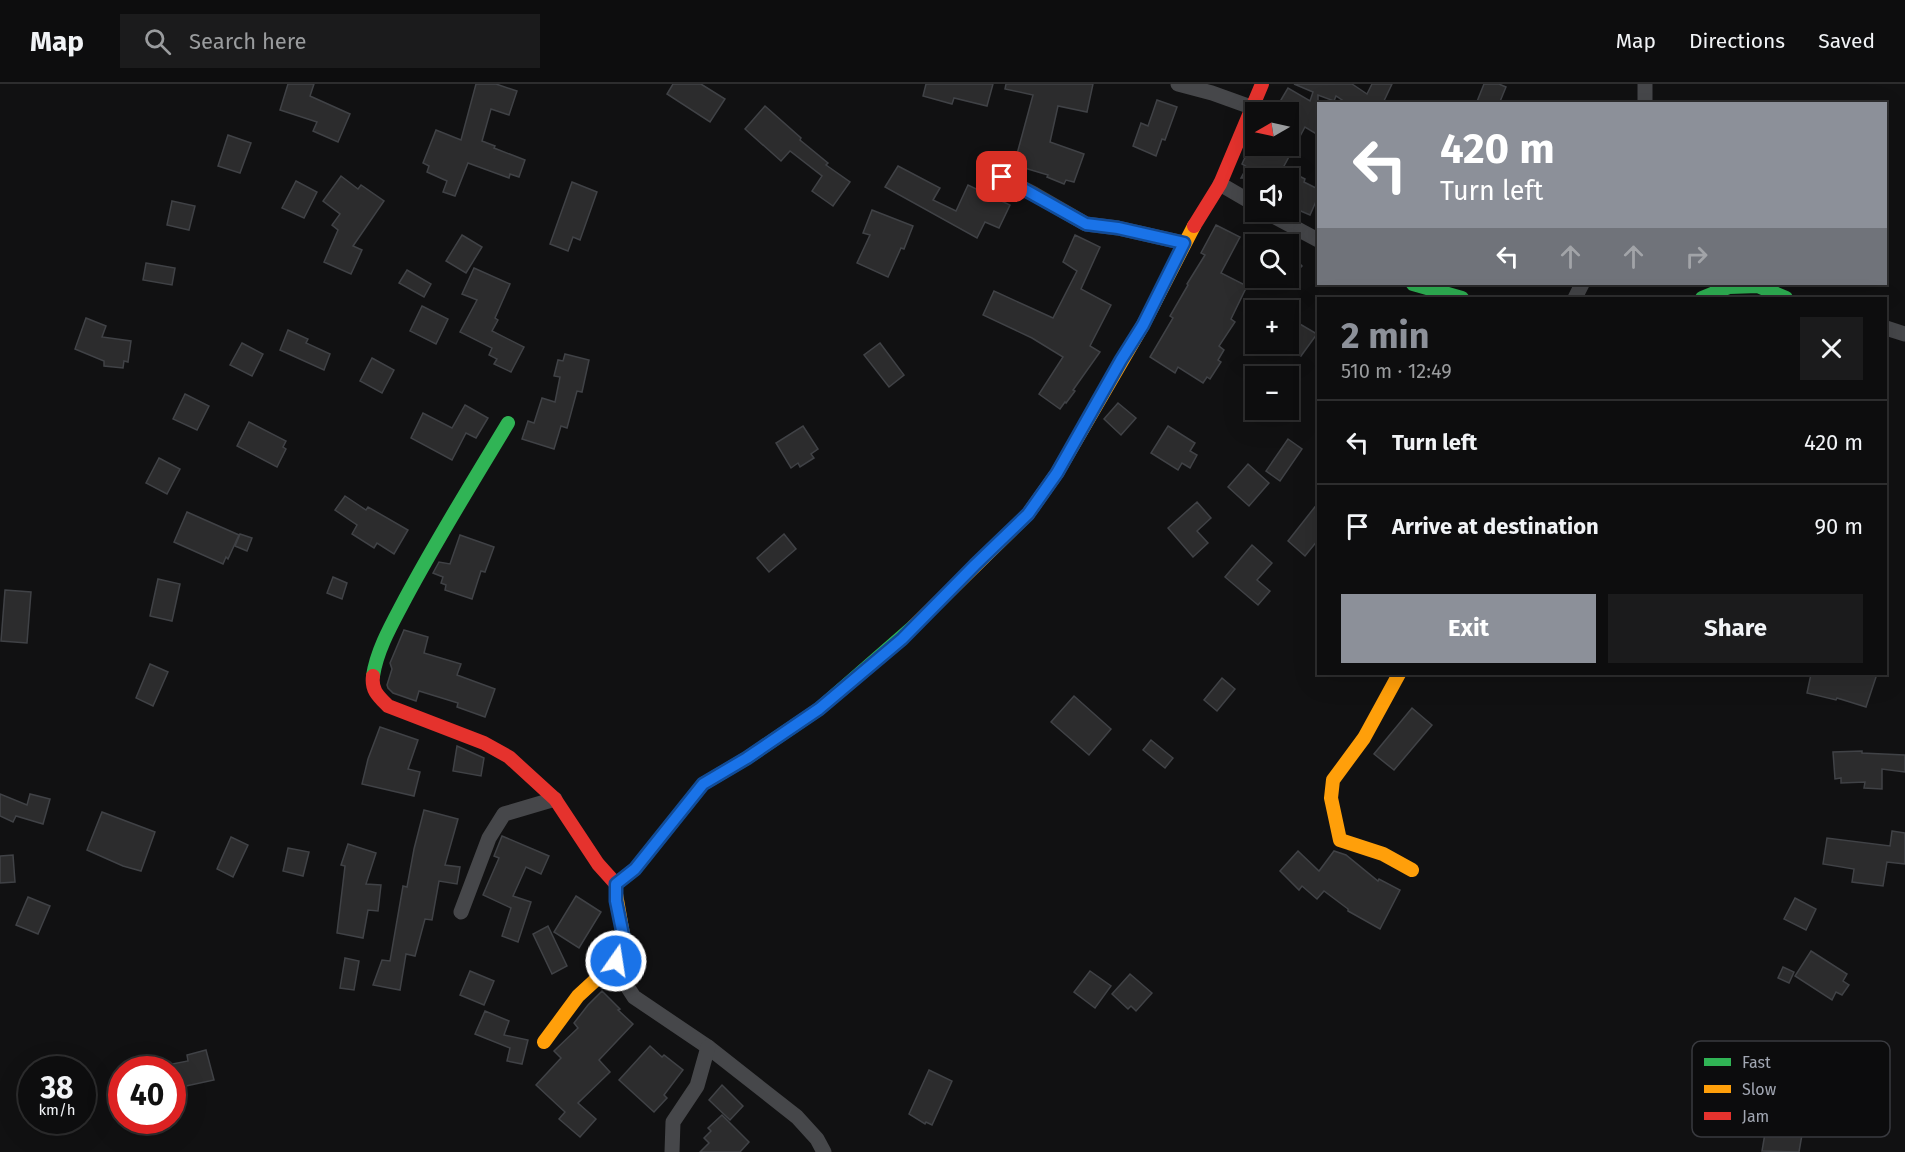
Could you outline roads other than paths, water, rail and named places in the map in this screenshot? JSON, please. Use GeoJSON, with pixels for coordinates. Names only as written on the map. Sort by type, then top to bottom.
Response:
{"type":"FeatureCollection","features":[{"type":"Feature","properties":{"kind":"street"},"geometry":{"type":"LineString","coordinates":[[1178,84],[1245,105]]}},
{"type":"Feature","properties":{"kind":"street"},"geometry":{"type":"LineString","coordinates":[[1253,102],[1262,84]]}},
{"type":"Feature","properties":{"kind":"street"},"geometry":{"type":"LineString","coordinates":[[1645,84],[1645,102]]}},
{"type":"Feature","properties":{"kind":"street"},"geometry":{"type":"LineString","coordinates":[[616,884],[635,869],[703,784],[747,758],[819,709],[902,639],[1028,514],[1057,473],[1143,325],[1184,243],[1220,184],[1245,122]]}},
{"type":"Feature","properties":{"kind":"street"},"geometry":{"type":"LineString","coordinates":[[986,169],[1086,224],[1118,228],[1184,243]]}},
{"type":"Feature","properties":{"kind":"street"},"geometry":{"type":"LineString","coordinates":[[1220,184],[1245,199]]}},
{"type":"Feature","properties":{"kind":"street"},"geometry":{"type":"LineString","coordinates":[[1285,222],[1317,239]]}},
{"type":"Feature","properties":{"kind":"street"},"geometry":{"type":"LineString","coordinates":[[1704,297],[1729,287],[1758,286],[1784,297]]}},
{"type":"Feature","properties":{"kind":"street"},"geometry":{"type":"LineString","coordinates":[[1418,289],[1450,297]]}},
{"type":"Feature","properties":{"kind":"street"},"geometry":{"type":"LineString","coordinates":[[1887,328],[1905,334]]}},
{"type":"Feature","properties":{"kind":"street"},"geometry":{"type":"LineString","coordinates":[[508,423],[429,554],[398,613],[375,664],[372,685],[378,696],[388,706],[484,743],[508,757],[555,799],[598,864],[616,884],[616,901],[624,940],[616,961],[578,996],[544,1042]]}},
{"type":"Feature","properties":{"kind":"street"},"geometry":{"type":"LineString","coordinates":[[1398,675],[1359,746],[1338,772],[1331,785],[1331,796],[1340,840],[1383,854],[1412,870]]}},
{"type":"Feature","properties":{"kind":"street"},"geometry":{"type":"LineString","coordinates":[[461,912],[489,838],[504,814],[555,799]]}},
{"type":"Feature","properties":{"kind":"street"},"geometry":{"type":"LineString","coordinates":[[616,961],[621,977],[634,997],[708,1047],[797,1117],[817,1139],[824,1152]]}},
{"type":"Feature","properties":{"kind":"street"},"geometry":{"type":"LineString","coordinates":[[672,1152],[674,1122],[698,1086],[708,1047]]}}]}
